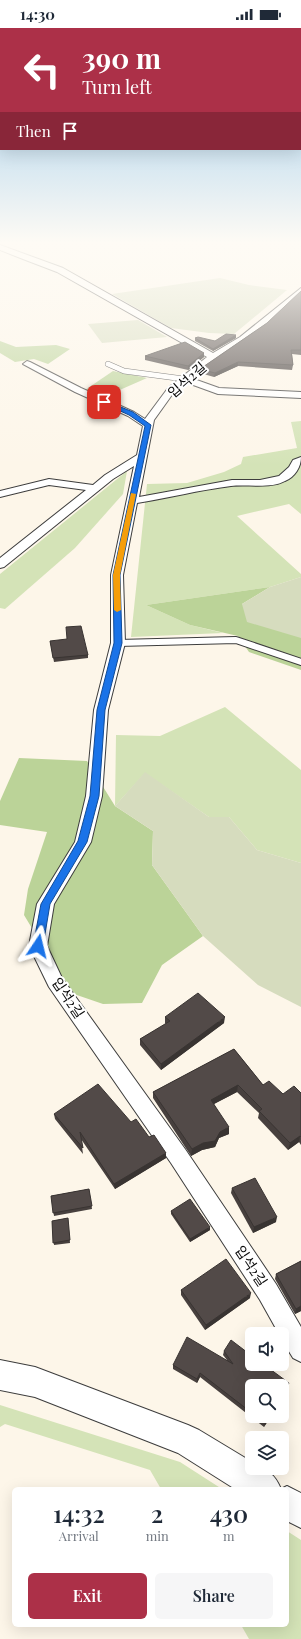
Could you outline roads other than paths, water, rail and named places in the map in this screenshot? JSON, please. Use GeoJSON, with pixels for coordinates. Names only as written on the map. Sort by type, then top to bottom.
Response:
{"type":"FeatureCollection","features":[{"type":"Feature","properties":{"kind":"street"},"geometry":{"type":"LineString","coordinates":[[141,316],[212,358]]}},
{"type":"Feature","properties":{"kind":"street","name":"입석2길"},"geometry":{"type":"LineString","coordinates":[[272,316],[243,339],[212,358],[184,379],[171,390],[149,420],[117,575],[118,643],[101,710],[94,796],[83,842],[46,904],[38,946],[55,982],[178,1156],[268,1292],[301,1350]]}},
{"type":"Feature","properties":{"kind":"street"},"geometry":{"type":"LineString","coordinates":[[27,364],[78,390],[131,414],[148,425]]}},
{"type":"Feature","properties":{"kind":"street"},"geometry":{"type":"LineString","coordinates":[[184,379],[218,391],[301,395]]}},
{"type":"Feature","properties":{"kind":"street"},"geometry":{"type":"LineString","coordinates":[[0,564],[108,477],[141,458]]}},
{"type":"Feature","properties":{"kind":"street"},"geometry":{"type":"LineString","coordinates":[[132,501],[232,483],[260,483],[282,479],[301,460]]}},
{"type":"Feature","properties":{"kind":"street"},"geometry":{"type":"LineString","coordinates":[[0,494],[49,482],[95,488]]}},
{"type":"Feature","properties":{"kind":"street"},"geometry":{"type":"LineString","coordinates":[[0,1375],[35,1382],[188,1441],[262,1487]]}},
{"type":"Feature","properties":{"kind":"street"},"geometry":{"type":"LineString","coordinates":[[289,1504],[301,1512]]}},
{"type":"Feature","properties":{"kind":"lane"},"geometry":{"type":"LineString","coordinates":[[108,364],[124,370],[184,379]]}},
{"type":"Feature","properties":{"kind":"lane"},"geometry":{"type":"LineString","coordinates":[[118,643],[236,640],[301,662]]}}]}
